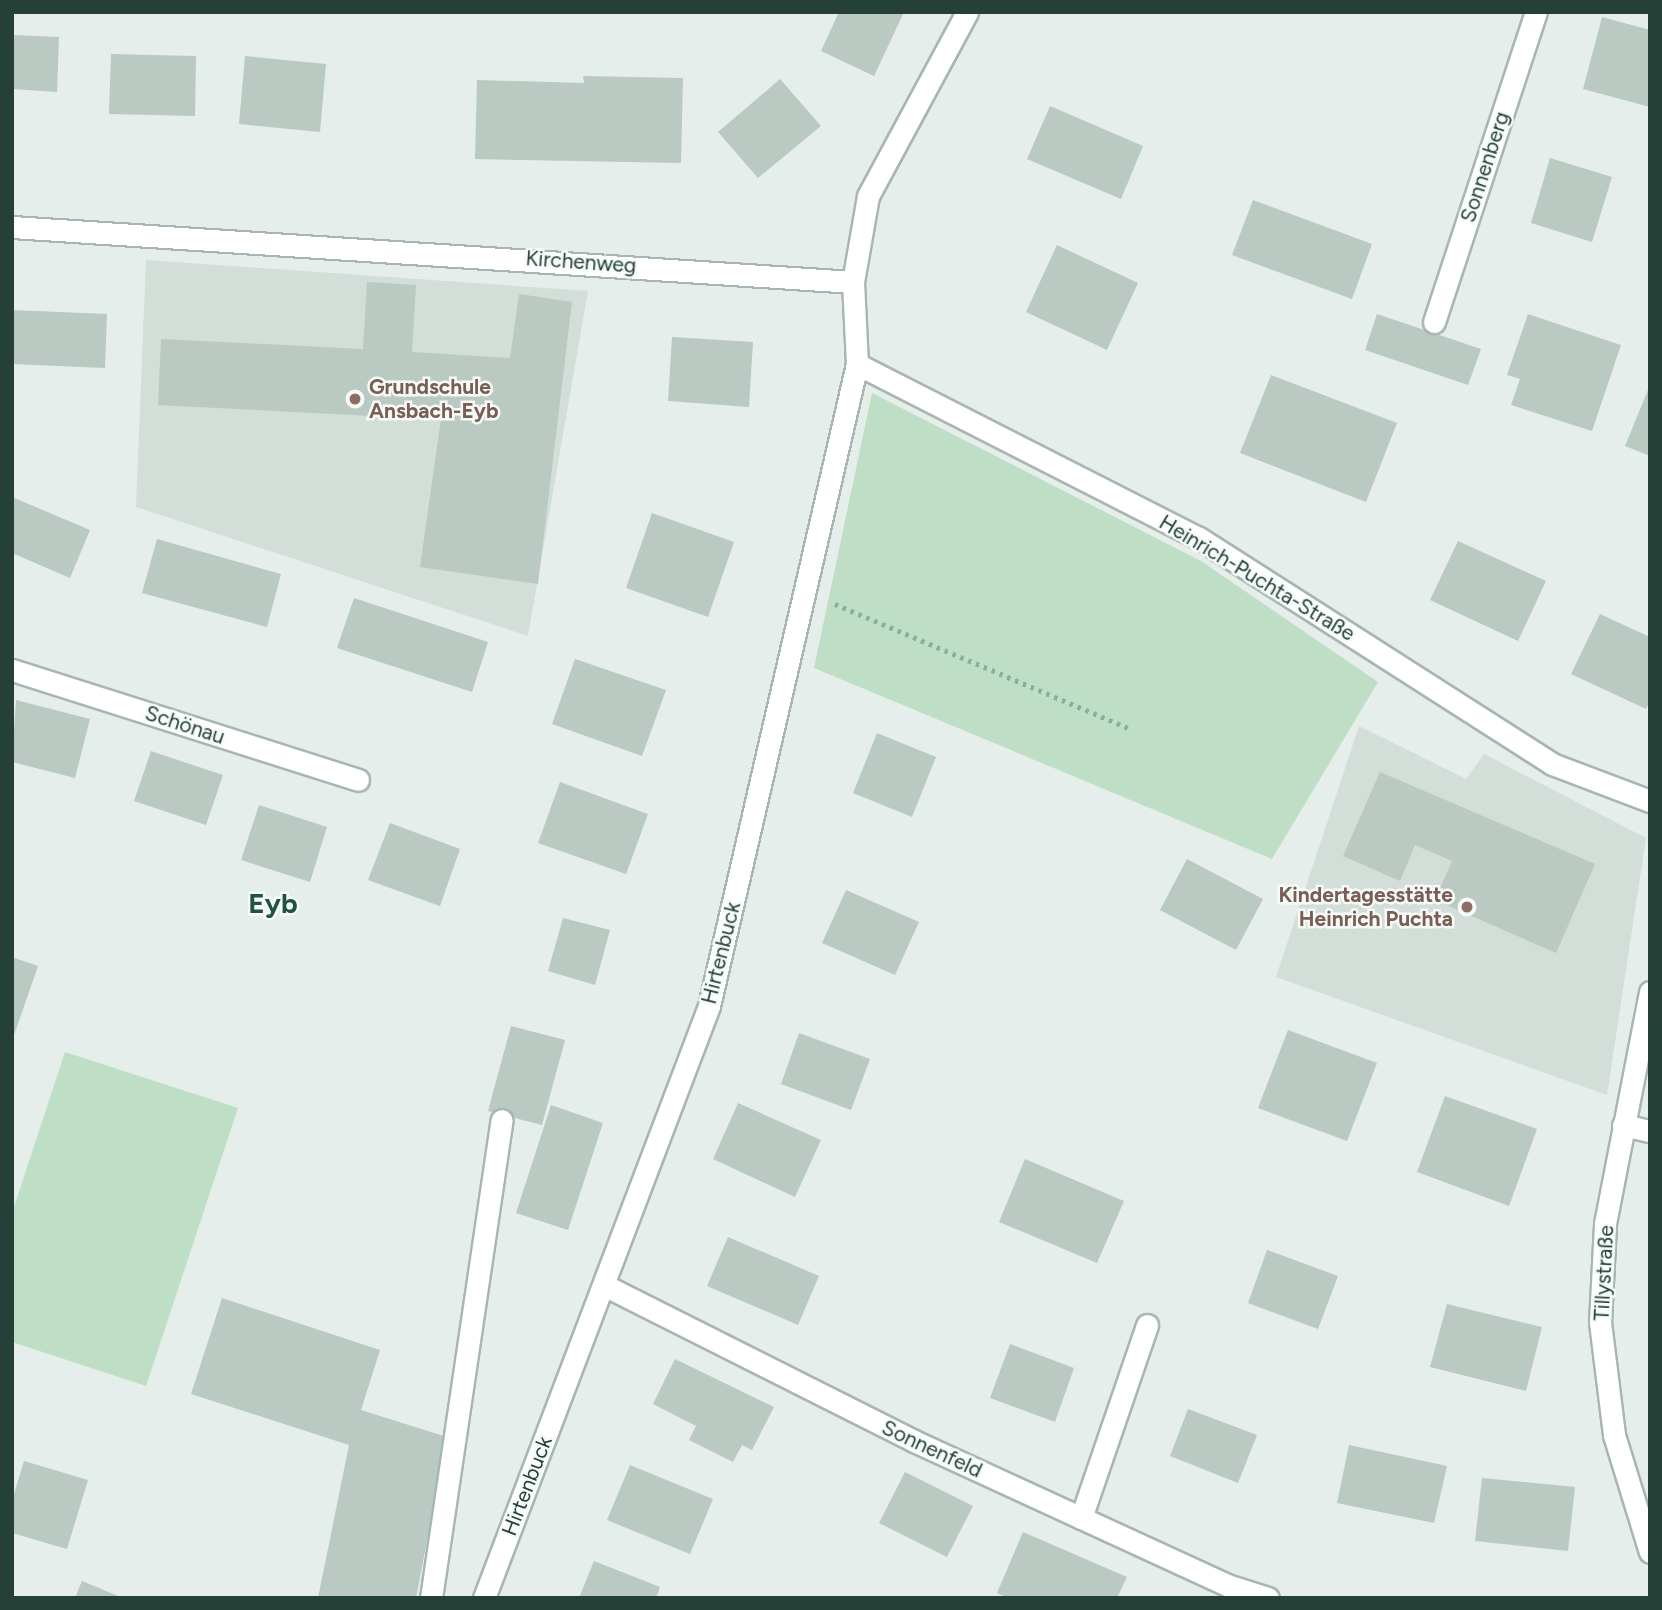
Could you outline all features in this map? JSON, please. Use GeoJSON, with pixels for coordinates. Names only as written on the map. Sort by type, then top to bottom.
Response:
{"type":"FeatureCollection","features":[{"type":"Feature","properties":{"kind":"street"},"geometry":{"type":"LineString","coordinates":[[853,282],[867,196],[967,12]]}},
{"type":"Feature","properties":{"kind":"street","name":"Sonnenberg"},"geometry":{"type":"LineString","coordinates":[[1434,322],[1536,12]]}},
{"type":"Feature","properties":{"kind":"street","name":"Kirchenweg"},"geometry":{"type":"LineString","coordinates":[[12,227],[853,282]]}},
{"type":"Feature","properties":{"kind":"street","name":"Hirtenbuck"},"geometry":{"type":"LineString","coordinates":[[484,1598],[709,1006],[857,364],[853,282]]}},
{"type":"Feature","properties":{"kind":"street","name":"Heinrich-Puchta-Straße"},"geometry":{"type":"LineString","coordinates":[[857,364],[1199,538],[1552,764],[1650,801]]}},
{"type":"Feature","properties":{"kind":"street","name":"Schönau"},"geometry":{"type":"LineString","coordinates":[[12,670],[358,780]]}},
{"type":"Feature","properties":{"kind":"street","name":"Tillystraße"},"geometry":{"type":"LineString","coordinates":[[1650,992],[1605,1224],[1600,1322],[1614,1435],[1650,1552]]}},
{"type":"Feature","properties":{"kind":"street"},"geometry":{"type":"LineString","coordinates":[[431,1598],[502,1121]]}},
{"type":"Feature","properties":{"kind":"street"},"geometry":{"type":"LineString","coordinates":[[1623,1125],[1650,1131]]}},
{"type":"Feature","properties":{"kind":"street","name":"Sonnenfeld"},"geometry":{"type":"LineString","coordinates":[[604,1285],[765,1369],[1081,1518],[1227,1585],[1268,1598]]}},
{"type":"Feature","properties":{"kind":"street"},"geometry":{"type":"LineString","coordinates":[[1081,1518],[1147,1325]]}},
{"type":"Feature","properties":{"kind":"path"},"geometry":{"type":"LineString","coordinates":[[805,592],[1128,728]]}},
{"type":"Feature","properties":{"kind":"shaded area","name":"Grundschule Ansbach-Eyb"},"geometry":{"type":"Polygon","coordinates":[[[146,260],[588,291],[528,636],[136,507],[146,260]]]}},
{"type":"Feature","properties":{"kind":"shaded area","name":"Kindertagesstätte Heinrich Puchta"},"geometry":{"type":"Polygon","coordinates":[[[1359,726],[1466,779],[1484,754],[1646,838],[1607,1095],[1276,977],[1359,726]]]}},
{"type":"Feature","properties":{"kind":"green space"},"geometry":{"type":"Polygon","coordinates":[[[872,393],[1201,561],[1378,682],[1272,859],[814,668],[872,393]]]}},
{"type":"Feature","properties":{"kind":"green space"},"geometry":{"type":"Polygon","coordinates":[[[65,1052],[238,1108],[146,1386],[12,1342],[12,1213],[65,1052]]]}},
{"type":"Feature","properties":{"kind":"building"},"geometry":{"type":"Polygon","coordinates":[[[839,12],[904,12],[874,76],[821,51],[839,12]]]}},
{"type":"Feature","properties":{"kind":"building"},"geometry":{"type":"Polygon","coordinates":[[[1602,17],[1650,30],[1650,107],[1583,89],[1602,17]]]}},
{"type":"Feature","properties":{"kind":"building"},"geometry":{"type":"Polygon","coordinates":[[[12,35],[59,37],[57,92],[12,89],[12,35]]]}},
{"type":"Feature","properties":{"kind":"building"},"geometry":{"type":"Polygon","coordinates":[[[111,54],[196,56],[195,116],[109,114],[111,54]]]}},
{"type":"Feature","properties":{"kind":"building"},"geometry":{"type":"Polygon","coordinates":[[[245,56],[326,64],[320,132],[239,124],[245,56]]]}},
{"type":"Feature","properties":{"kind":"building"},"geometry":{"type":"Polygon","coordinates":[[[583,76],[683,78],[681,163],[475,159],[477,80],[584,83],[583,76]]]}},
{"type":"Feature","properties":{"kind":"building"},"geometry":{"type":"Polygon","coordinates":[[[780,79],[821,126],[758,178],[718,132],[780,79]]]}},
{"type":"Feature","properties":{"kind":"building"},"geometry":{"type":"Polygon","coordinates":[[[1050,106],[1143,146],[1121,199],[1027,159],[1050,106]]]}},
{"type":"Feature","properties":{"kind":"building"},"geometry":{"type":"Polygon","coordinates":[[[1550,158],[1612,177],[1592,242],[1531,223],[1550,158]]]}},
{"type":"Feature","properties":{"kind":"building"},"geometry":{"type":"Polygon","coordinates":[[[1253,200],[1372,244],[1352,299],[1232,255],[1253,200]]]}},
{"type":"Feature","properties":{"kind":"building"},"geometry":{"type":"Polygon","coordinates":[[[1057,245],[1138,283],[1107,350],[1026,312],[1057,245]]]}},
{"type":"Feature","properties":{"kind":"building"},"geometry":{"type":"Polygon","coordinates":[[[367,282],[416,285],[412,352],[510,358],[519,294],[572,302],[538,584],[420,567],[442,412],[432,411],[432,419],[158,405],[161,339],[363,349],[367,282]]]}},
{"type":"Feature","properties":{"kind":"building"},"geometry":{"type":"Polygon","coordinates":[[[12,310],[107,314],[105,368],[12,364],[12,310]]]}},
{"type":"Feature","properties":{"kind":"building"},"geometry":{"type":"Polygon","coordinates":[[[1377,314],[1481,349],[1468,385],[1365,350],[1377,314]]]}},
{"type":"Feature","properties":{"kind":"building"},"geometry":{"type":"Polygon","coordinates":[[[1528,314],[1621,345],[1592,431],[1511,405],[1520,379],[1507,375],[1528,314]]]}},
{"type":"Feature","properties":{"kind":"building"},"geometry":{"type":"Polygon","coordinates":[[[672,337],[753,342],[749,407],[668,401],[672,337]]]}},
{"type":"Feature","properties":{"kind":"building"},"geometry":{"type":"Polygon","coordinates":[[[1271,375],[1397,423],[1366,502],[1240,453],[1271,375]]]}},
{"type":"Feature","properties":{"kind":"building"},"geometry":{"type":"Polygon","coordinates":[[[1650,385],[1650,456],[1625,446],[1650,385]]]}},
{"type":"Feature","properties":{"kind":"building"},"geometry":{"type":"Polygon","coordinates":[[[12,497],[90,530],[70,578],[12,553],[12,497]]]}},
{"type":"Feature","properties":{"kind":"building"},"geometry":{"type":"Polygon","coordinates":[[[652,513],[734,542],[708,617],[626,588],[652,513]]]}},
{"type":"Feature","properties":{"kind":"building"},"geometry":{"type":"Polygon","coordinates":[[[157,539],[281,574],[267,627],[142,593],[157,539]]]}},
{"type":"Feature","properties":{"kind":"building"},"geometry":{"type":"Polygon","coordinates":[[[1458,541],[1546,581],[1518,641],[1430,600],[1458,541]]]}},
{"type":"Feature","properties":{"kind":"building"},"geometry":{"type":"Polygon","coordinates":[[[354,598],[488,642],[472,692],[337,648],[354,598]]]}},
{"type":"Feature","properties":{"kind":"building"},"geometry":{"type":"Polygon","coordinates":[[[1600,614],[1650,637],[1650,701],[1646,709],[1571,674],[1600,614]]]}},
{"type":"Feature","properties":{"kind":"building"},"geometry":{"type":"Polygon","coordinates":[[[575,659],[666,690],[642,756],[552,724],[575,659]]]}},
{"type":"Feature","properties":{"kind":"building"},"geometry":{"type":"Polygon","coordinates":[[[16,700],[90,719],[75,778],[12,762],[16,700]]]}},
{"type":"Feature","properties":{"kind":"building"},"geometry":{"type":"Polygon","coordinates":[[[877,733],[936,757],[912,817],[853,793],[877,733]]]}},
{"type":"Feature","properties":{"kind":"building"},"geometry":{"type":"Polygon","coordinates":[[[151,751],[223,775],[206,825],[134,801],[151,751]]]}},
{"type":"Feature","properties":{"kind":"building"},"geometry":{"type":"Polygon","coordinates":[[[1380,772],[1595,864],[1556,953],[1435,900],[1452,861],[1415,845],[1400,881],[1343,856],[1380,772]]]}},
{"type":"Feature","properties":{"kind":"building"},"geometry":{"type":"Polygon","coordinates":[[[560,782],[648,814],[626,874],[538,843],[560,782]]]}},
{"type":"Feature","properties":{"kind":"building"},"geometry":{"type":"Polygon","coordinates":[[[259,805],[327,827],[310,882],[241,860],[259,805]]]}},
{"type":"Feature","properties":{"kind":"building"},"geometry":{"type":"Polygon","coordinates":[[[390,823],[460,849],[440,906],[368,880],[390,823]]]}},
{"type":"Feature","properties":{"kind":"building"},"geometry":{"type":"Polygon","coordinates":[[[1187,859],[1263,899],[1236,950],[1160,910],[1187,859]]]}},
{"type":"Feature","properties":{"kind":"building"},"geometry":{"type":"Polygon","coordinates":[[[846,890],[919,922],[895,975],[822,943],[846,890]]]}},
{"type":"Feature","properties":{"kind":"building"},"geometry":{"type":"Polygon","coordinates":[[[563,918],[610,930],[595,985],[548,971],[563,918]]]}},
{"type":"Feature","properties":{"kind":"building"},"geometry":{"type":"Polygon","coordinates":[[[12,957],[38,966],[13,1038],[12,1038],[12,957]]]}},
{"type":"Feature","properties":{"kind":"building"},"geometry":{"type":"Polygon","coordinates":[[[511,1026],[565,1040],[542,1125],[488,1111],[511,1026]]]}},
{"type":"Feature","properties":{"kind":"building"},"geometry":{"type":"Polygon","coordinates":[[[1288,1030],[1377,1063],[1347,1141],[1258,1108],[1288,1030]]]}},
{"type":"Feature","properties":{"kind":"building"},"geometry":{"type":"Polygon","coordinates":[[[799,1033],[870,1059],[851,1110],[781,1084],[799,1033]]]}},
{"type":"Feature","properties":{"kind":"building"},"geometry":{"type":"Polygon","coordinates":[[[1445,1096],[1537,1129],[1509,1206],[1417,1172],[1445,1096]]]}},
{"type":"Feature","properties":{"kind":"building"},"geometry":{"type":"Polygon","coordinates":[[[738,1103],[821,1140],[795,1197],[713,1159],[738,1103]]]}},
{"type":"Feature","properties":{"kind":"building"},"geometry":{"type":"Polygon","coordinates":[[[551,1105],[603,1123],[568,1230],[516,1213],[551,1105]]]}},
{"type":"Feature","properties":{"kind":"building"},"geometry":{"type":"Polygon","coordinates":[[[1025,1159],[1124,1201],[1097,1263],[999,1222],[1025,1159]]]}},
{"type":"Feature","properties":{"kind":"building"},"geometry":{"type":"Polygon","coordinates":[[[728,1237],[819,1276],[798,1325],[707,1286],[728,1237]]]}},
{"type":"Feature","properties":{"kind":"building"},"geometry":{"type":"Polygon","coordinates":[[[1267,1250],[1338,1276],[1318,1329],[1248,1303],[1267,1250]]]}},
{"type":"Feature","properties":{"kind":"building"},"geometry":{"type":"Polygon","coordinates":[[[222,1298],[380,1350],[361,1410],[447,1437],[416,1598],[318,1598],[349,1445],[191,1394],[222,1298]]]}},
{"type":"Feature","properties":{"kind":"building"},"geometry":{"type":"Polygon","coordinates":[[[1447,1304],[1542,1327],[1526,1391],[1430,1367],[1447,1304]]]}},
{"type":"Feature","properties":{"kind":"building"},"geometry":{"type":"Polygon","coordinates":[[[1010,1344],[1074,1368],[1055,1422],[990,1398],[1010,1344]]]}},
{"type":"Feature","properties":{"kind":"building"},"geometry":{"type":"Polygon","coordinates":[[[675,1359],[774,1407],[752,1450],[742,1445],[733,1462],[689,1440],[696,1426],[653,1404],[675,1359]]]}},
{"type":"Feature","properties":{"kind":"building"},"geometry":{"type":"Polygon","coordinates":[[[1188,1409],[1257,1435],[1238,1483],[1170,1456],[1188,1409]]]}},
{"type":"Feature","properties":{"kind":"building"},"geometry":{"type":"Polygon","coordinates":[[[1349,1445],[1447,1466],[1434,1523],[1337,1503],[1349,1445]]]}},
{"type":"Feature","properties":{"kind":"building"},"geometry":{"type":"Polygon","coordinates":[[[24,1461],[88,1480],[67,1549],[12,1533],[12,1501],[24,1461]]]}},
{"type":"Feature","properties":{"kind":"building"},"geometry":{"type":"Polygon","coordinates":[[[630,1465],[713,1499],[690,1554],[607,1520],[630,1465]]]}},
{"type":"Feature","properties":{"kind":"building"},"geometry":{"type":"Polygon","coordinates":[[[905,1472],[973,1506],[947,1557],[879,1523],[905,1472]]]}},
{"type":"Feature","properties":{"kind":"building"},"geometry":{"type":"Polygon","coordinates":[[[1482,1478],[1575,1487],[1568,1551],[1475,1541],[1482,1478]]]}},
{"type":"Feature","properties":{"kind":"building"},"geometry":{"type":"Polygon","coordinates":[[[1023,1532],[1127,1577],[1117,1598],[1008,1598],[997,1593],[1023,1532]]]}},
{"type":"Feature","properties":{"kind":"building"},"geometry":{"type":"Polygon","coordinates":[[[594,1561],[660,1587],[656,1598],[579,1598],[594,1561]]]}},
{"type":"Feature","properties":{"kind":"building"},"geometry":{"type":"Polygon","coordinates":[[[82,1581],[123,1598],[75,1598],[82,1581]]]}},
{"type":"Feature","properties":{"kind":"place","name":"Grundschule Ansbach-Eyb"},"geometry":{"type":"Point","coordinates":[355,399]}},
{"type":"Feature","properties":{"kind":"place","name":"Kindertagesstätte Heinrich Puchta"},"geometry":{"type":"Point","coordinates":[1467,907]}},
{"type":"Feature","properties":{"kind":"district","name":"Eyb"},"geometry":{"type":"Point","coordinates":[273,903]}}]}
